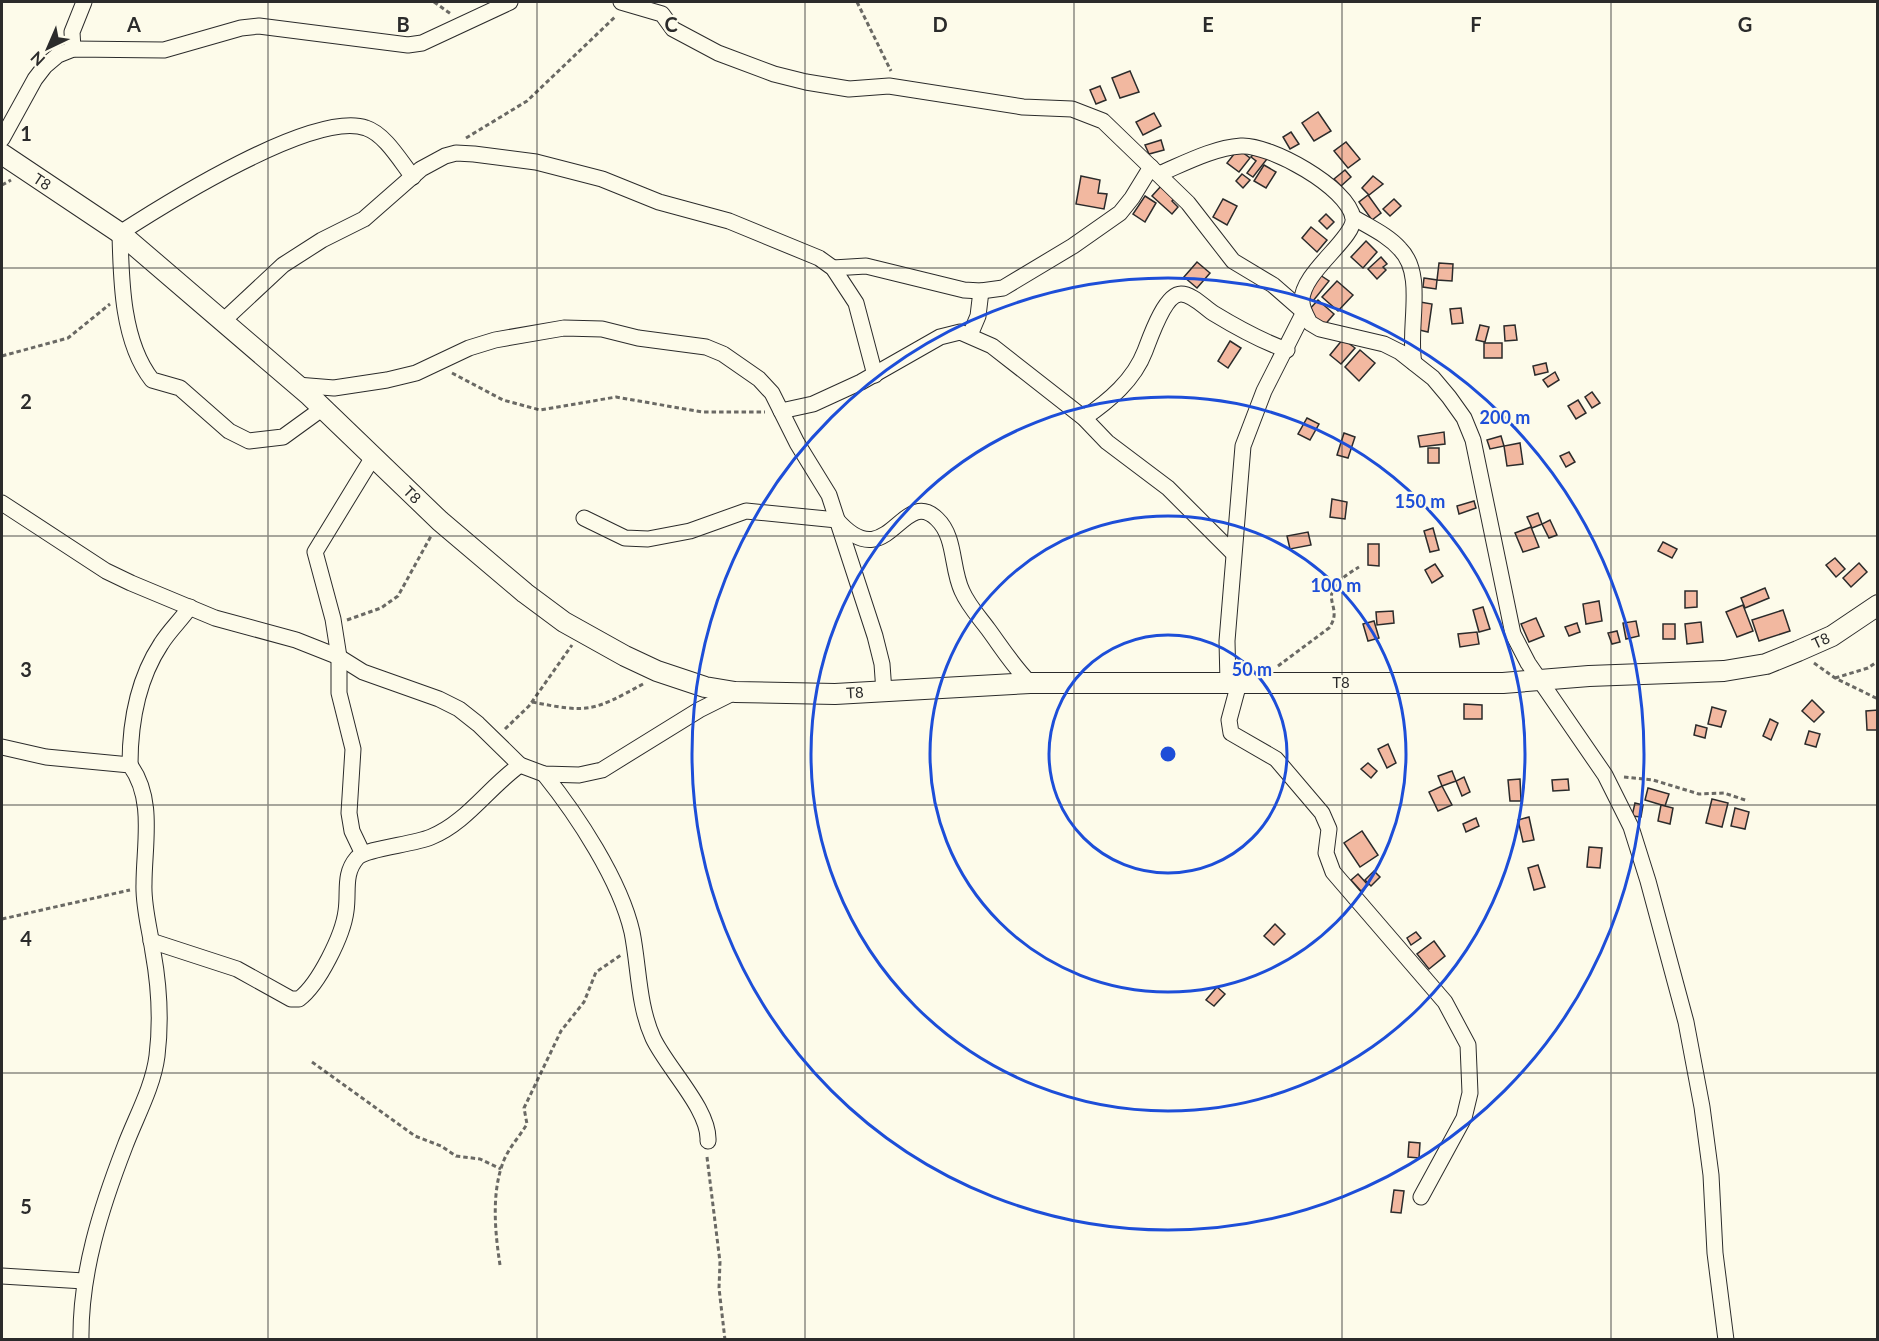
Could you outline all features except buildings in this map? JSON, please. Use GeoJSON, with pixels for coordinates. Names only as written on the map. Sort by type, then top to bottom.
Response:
{"type":"FeatureCollection","features":[{"type":"Feature","properties":{"kind":"street"},"geometry":{"type":"LineString","coordinates":[[73,49],[72,32],[84,2]]}},
{"type":"Feature","properties":{"kind":"street"},"geometry":{"type":"LineString","coordinates":[[2,139],[45,66],[58,55],[73,49],[164,50],[242,28],[259,26],[408,45],[422,43],[510,2]]}},
{"type":"Feature","properties":{"kind":"street"},"geometry":{"type":"LineString","coordinates":[[650,2],[673,29],[694,42],[774,74],[829,87],[897,87],[1023,107],[1072,109],[1103,121],[1188,202],[1233,261],[1274,285],[1304,312]]}},
{"type":"Feature","properties":{"kind":"street"},"geometry":{"type":"LineString","coordinates":[[624,3],[662,14]]}},
{"type":"Feature","properties":{"kind":"street"},"geometry":{"type":"LineString","coordinates":[[323,408],[283,437],[267,441],[243,439],[229,431],[188,392],[152,380],[137,356],[123,293],[120,233],[209,177],[292,140],[341,126],[367,128],[387,146],[413,177]]}},
{"type":"Feature","properties":{"kind":"street"},"geometry":{"type":"LineString","coordinates":[[832,268],[866,266],[955,289],[981,291],[1003,288],[1106,224],[1155,170],[1223,149],[1244,146],[1260,149],[1317,177],[1347,206],[1353,217],[1400,248],[1412,267],[1415,281],[1411,346],[1414,363]]}},
{"type":"Feature","properties":{"kind":"street","name":"T8"},"geometry":{"type":"LineString","coordinates":[[2,154],[120,233],[323,408],[440,521],[525,593],[582,632],[663,673],[705,687],[735,692],[835,694],[1030,683],[1503,683],[1724,671],[1766,664],[1798,651],[1832,636],[1878,605]]}},
{"type":"Feature","properties":{"kind":"street"},"geometry":{"type":"LineString","coordinates":[[223,321],[283,265],[322,240],[364,219],[421,169],[450,155],[515,159],[602,179],[659,202],[729,220],[819,258],[832,268],[856,303],[875,375]]}},
{"type":"Feature","properties":{"kind":"street"},"geometry":{"type":"LineString","coordinates":[[1353,217],[1352,227],[1307,284],[1302,302],[1304,312],[1310,323],[1320,329],[1384,344],[1414,363],[1449,397],[1464,418],[1473,440],[1514,634],[1528,663],[1542,680],[1605,775],[1637,843],[1686,1022],[1709,1154],[1715,1253],[1726,1340]]}},
{"type":"Feature","properties":{"kind":"street"},"geometry":{"type":"LineString","coordinates":[[970,335],[978,316],[981,291]]}},
{"type":"Feature","properties":{"kind":"street"},"geometry":{"type":"LineString","coordinates":[[1083,418],[1112,397],[1127,380],[1144,353],[1160,317],[1175,296],[1182,294],[1191,298],[1241,329],[1287,350]]}},
{"type":"Feature","properties":{"kind":"street"},"geometry":{"type":"LineString","coordinates":[[1304,312],[1287,350],[1264,391],[1243,446],[1233,553],[1233,683],[1229,720],[1231,733],[1276,759],[1322,813],[1329,830],[1326,853],[1333,872],[1445,1002],[1468,1045],[1470,1093],[1464,1118],[1421,1197]]}},
{"type":"Feature","properties":{"kind":"street"},"geometry":{"type":"LineString","coordinates":[[297,385],[334,388],[407,375],[469,348],[495,340],[543,330],[584,326],[706,347],[723,354],[759,379],[772,393],[797,443],[829,495],[875,636],[882,664],[884,692]]}},
{"type":"Feature","properties":{"kind":"street"},"geometry":{"type":"LineString","coordinates":[[781,411],[813,404],[875,375],[940,337],[952,333],[970,335],[992,345],[1083,418],[1107,441],[1168,488],[1233,553]]}},
{"type":"Feature","properties":{"kind":"street"},"geometry":{"type":"LineString","coordinates":[[362,852],[352,831],[349,813],[353,749],[339,693],[339,657],[334,625],[315,552],[373,457]]}},
{"type":"Feature","properties":{"kind":"street"},"geometry":{"type":"LineString","coordinates":[[2,503],[106,571],[215,618],[296,640],[339,657],[363,672],[415,689],[459,709],[519,765],[544,774],[579,776],[602,770],[699,710],[735,692]]}},
{"type":"Feature","properties":{"kind":"street"},"geometry":{"type":"LineString","coordinates":[[584,518],[625,538],[648,539],[690,531],[746,511],[837,520],[850,535],[870,540],[880,538],[911,513],[921,511],[936,517],[949,534],[957,579],[963,594],[1002,651],[1030,683]]}},
{"type":"Feature","properties":{"kind":"street"},"geometry":{"type":"LineString","coordinates":[[81,1340],[84,1281],[111,1183],[142,1107],[157,1058],[158,1008],[152,940],[143,887],[146,806],[144,790],[130,765],[130,735],[147,674],[160,645],[190,607]]}},
{"type":"Feature","properties":{"kind":"street"},"geometry":{"type":"LineString","coordinates":[[2,747],[46,757],[130,765]]}},
{"type":"Feature","properties":{"kind":"street"},"geometry":{"type":"LineString","coordinates":[[152,940],[237,969],[291,999],[298,999],[316,978],[342,929],[348,877],[355,860],[362,852],[409,844],[432,837],[452,826],[519,765]]}},
{"type":"Feature","properties":{"kind":"street"},"geometry":{"type":"LineString","coordinates":[[544,774],[575,813],[620,892],[634,949],[640,994],[652,1036],[665,1062],[706,1120],[708,1141]]}},
{"type":"Feature","properties":{"kind":"street"},"geometry":{"type":"LineString","coordinates":[[2,1276],[84,1281]]}},
{"type":"Feature","properties":{"kind":"path"},"geometry":{"type":"LineString","coordinates":[[857,2],[887,60],[897,87]]}},
{"type":"Feature","properties":{"kind":"path"},"geometry":{"type":"LineString","coordinates":[[450,155],[478,129],[502,118],[527,101],[546,80],[596,38],[624,3]]}},
{"type":"Feature","properties":{"kind":"path"},"geometry":{"type":"LineString","coordinates":[[2,357],[68,338],[123,293]]}},
{"type":"Feature","properties":{"kind":"path"},"geometry":{"type":"LineString","coordinates":[[429,367],[448,370],[503,400],[540,410],[616,397],[702,412],[781,411]]}},
{"type":"Feature","properties":{"kind":"path"},"geometry":{"type":"LineString","coordinates":[[334,625],[381,608],[399,596],[440,521]]}},
{"type":"Feature","properties":{"kind":"path"},"geometry":{"type":"LineString","coordinates":[[1263,683],[1295,651],[1329,628],[1334,619],[1331,603],[1332,589],[1343,577],[1359,567]]}},
{"type":"Feature","properties":{"kind":"path"},"geometry":{"type":"LineString","coordinates":[[494,740],[532,702],[582,632]]}},
{"type":"Feature","properties":{"kind":"path"},"geometry":{"type":"LineString","coordinates":[[1798,651],[1835,678],[1878,699]]}},
{"type":"Feature","properties":{"kind":"path"},"geometry":{"type":"LineString","coordinates":[[1835,678],[1868,668],[1878,661]]}},
{"type":"Feature","properties":{"kind":"path"},"geometry":{"type":"LineString","coordinates":[[532,702],[573,710],[591,710],[663,673]]}},
{"type":"Feature","properties":{"kind":"path"},"geometry":{"type":"LineString","coordinates":[[1605,775],[1653,780],[1700,794],[1724,793],[1748,801]]}},
{"type":"Feature","properties":{"kind":"path"},"geometry":{"type":"LineString","coordinates":[[2,919],[143,887]]}},
{"type":"Feature","properties":{"kind":"path"},"geometry":{"type":"LineString","coordinates":[[500,1265],[496,1219],[501,1170],[509,1150],[527,1124],[524,1108],[564,1026],[584,1002],[596,972],[609,962],[634,949]]}},
{"type":"Feature","properties":{"kind":"path"},"geometry":{"type":"LineString","coordinates":[[312,1062],[415,1136],[441,1146],[456,1156],[480,1159],[501,1170]]}},
{"type":"Feature","properties":{"kind":"path"},"geometry":{"type":"LineString","coordinates":[[708,1141],[707,1157],[719,1253],[719,1288],[725,1340]]}}]}
